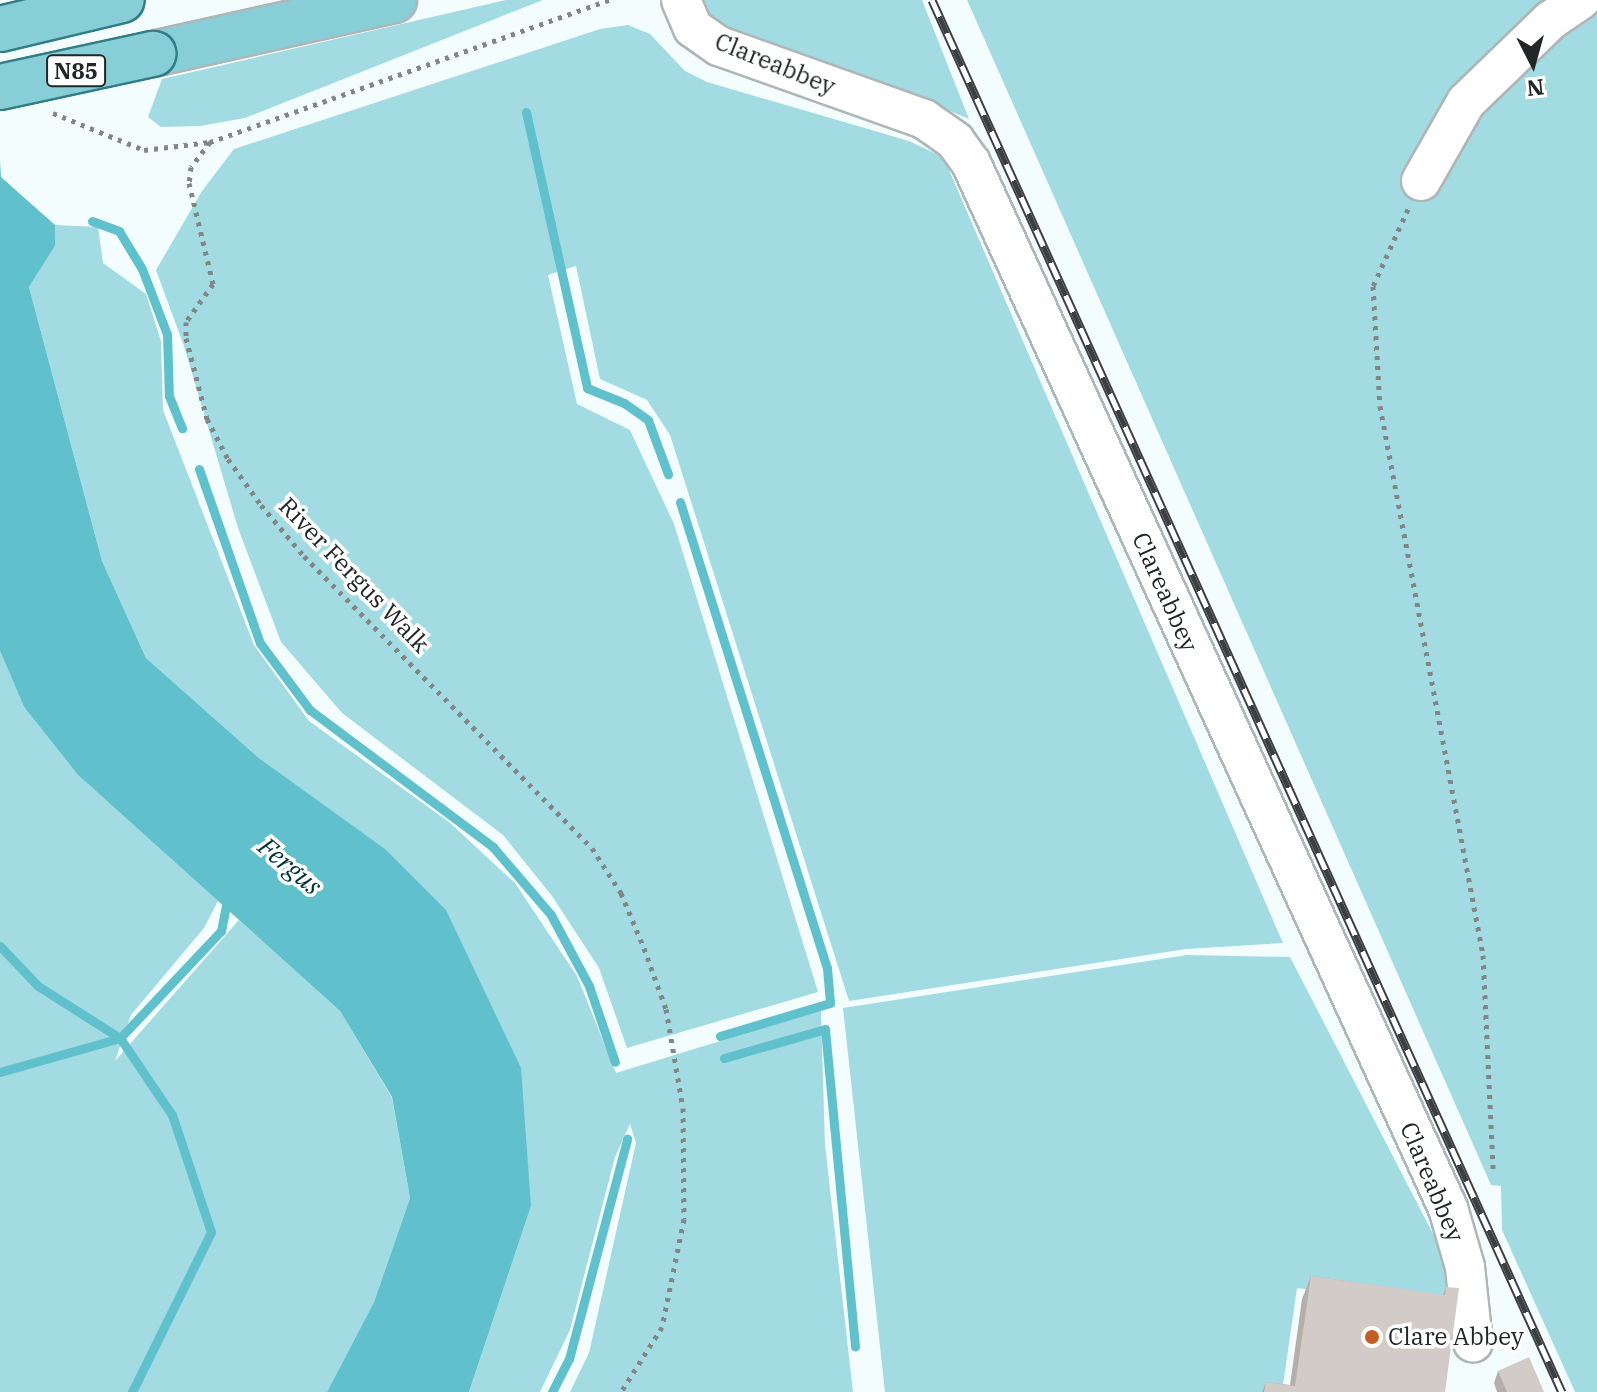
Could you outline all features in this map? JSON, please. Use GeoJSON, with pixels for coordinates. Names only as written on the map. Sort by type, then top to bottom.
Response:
{"type":"FeatureCollection","features":[{"type":"Feature","properties":{"kind":"main road","name":"N85"},"geometry":{"type":"LineString","coordinates":[[0,29],[122,0]]}},
{"type":"Feature","properties":{"kind":"main road","name":"N85"},"geometry":{"type":"LineString","coordinates":[[0,87],[394,0]]}},
{"type":"Feature","properties":{"kind":"street","name":"Clareabbey"},"geometry":{"type":"LineString","coordinates":[[681,0],[693,28],[719,46],[924,119],[955,141],[971,163],[1448,1208],[1465,1267],[1473,1343]]}},
{"type":"Feature","properties":{"kind":"street"},"geometry":{"type":"LineString","coordinates":[[1421,181],[1466,102],[1551,20],[1581,0]]}},
{"type":"Feature","properties":{"kind":"path"},"geometry":{"type":"LineString","coordinates":[[51,112],[144,150],[210,142],[609,0]]}},
{"type":"Feature","properties":{"kind":"path","name":"River Fergus Walk"},"geometry":{"type":"LineString","coordinates":[[210,142],[191,167],[189,183],[213,284],[186,322],[186,338],[197,389],[221,446],[261,505],[304,556],[409,658],[592,848],[621,893],[666,1009],[683,1108],[684,1219],[662,1327],[621,1392]]}},
{"type":"Feature","properties":{"kind":"path"},"geometry":{"type":"LineString","coordinates":[[1421,181],[1373,286],[1380,406],[1483,955],[1493,1170]]}},
{"type":"Feature","properties":{"kind":"shaded area"},"geometry":{"type":"Polygon","coordinates":[[[506,0],[543,0],[245,118],[200,126],[161,127],[148,117],[162,79],[506,0]]]}},
{"type":"Feature","properties":{"kind":"shaded area"},"geometry":{"type":"Polygon","coordinates":[[[694,0],[922,0],[969,119],[885,83],[722,32],[694,0]]]}},
{"type":"Feature","properties":{"kind":"shaded area"},"geometry":{"type":"Polygon","coordinates":[[[967,0],[1597,0],[1597,1392],[1575,1392],[1502,1230],[1501,1186],[1491,1185],[967,0]]]}},
{"type":"Feature","properties":{"kind":"shaded area"},"geometry":{"type":"Polygon","coordinates":[[[628,25],[650,34],[685,71],[707,82],[909,141],[960,165],[949,170],[1283,943],[1186,949],[849,1001],[670,435],[647,400],[600,379],[576,266],[548,275],[577,404],[630,430],[674,524],[818,992],[627,1048],[599,968],[552,896],[503,835],[342,713],[281,642],[238,528],[184,346],[156,270],[202,191],[234,149],[600,29],[628,25]]]}},
{"type":"Feature","properties":{"kind":"shaded area"},"geometry":{"type":"Polygon","coordinates":[[[55,225],[98,227],[103,263],[146,294],[161,341],[163,410],[254,645],[309,721],[449,822],[515,883],[577,976],[616,1073],[821,1010],[825,1145],[853,1392],[570,1392],[589,1353],[636,1143],[630,1124],[615,1157],[570,1330],[540,1392],[469,1392],[531,1206],[260,759],[146,658],[102,561],[29,287],[55,246],[55,225]]]}},
{"type":"Feature","properties":{"kind":"shaded area"},"geometry":{"type":"Polygon","coordinates":[[[0,651],[24,707],[78,775],[218,901],[204,928],[131,1015],[115,1061],[239,920],[340,1011],[392,1098],[410,1198],[374,1302],[327,1392],[0,1392],[0,651]]]}},
{"type":"Feature","properties":{"kind":"shaded area"},"geometry":{"type":"Polygon","coordinates":[[[1187,955],[1290,957],[1445,1257],[1450,1307],[1297,1288],[1282,1392],[885,1392],[843,1008],[1187,955]]]}},
{"type":"Feature","properties":{"kind":"water","name":"Fergus"},"geometry":{"type":"Polygon","coordinates":[[[0,161],[1,177],[55,225],[55,246],[29,287],[102,561],[146,658],[260,759],[385,849],[446,910],[521,1068],[531,1206],[469,1392],[327,1392],[374,1302],[410,1198],[392,1097],[340,1011],[78,775],[24,707],[0,651],[0,161]]]}},
{"type":"Feature","properties":{"kind":"building","name":"Clare Abbey"},"geometry":{"type":"Polygon","coordinates":[[[1311,1276],[1445,1295],[1446,1287],[1459,1288],[1445,1392],[1264,1392],[1266,1382],[1295,1386],[1311,1276]]]}},
{"type":"Feature","properties":{"kind":"building"},"geometry":{"type":"Polygon","coordinates":[[[1529,1357],[1544,1392],[1507,1392],[1498,1371],[1529,1357]]]}},
{"type":"Feature","properties":{"kind":"waterway"},"geometry":{"type":"LineString","coordinates":[[526,112],[587,388],[624,403],[648,420],[668,474]]}},
{"type":"Feature","properties":{"kind":"waterway"},"geometry":{"type":"LineString","coordinates":[[92,221],[119,231],[142,269],[167,334],[169,396],[182,429]]}},
{"type":"Feature","properties":{"kind":"waterway"},"geometry":{"type":"LineString","coordinates":[[199,469],[260,643],[310,710],[493,847],[551,915],[589,986],[615,1062]]}},
{"type":"Feature","properties":{"kind":"waterway"},"geometry":{"type":"LineString","coordinates":[[680,502],[827,968],[830,1003],[720,1036]]}},
{"type":"Feature","properties":{"kind":"waterway"},"geometry":{"type":"LineString","coordinates":[[132,1392],[211,1232],[172,1115],[120,1038],[221,931],[228,895]]}},
{"type":"Feature","properties":{"kind":"waterway"},"geometry":{"type":"LineString","coordinates":[[0,946],[38,986],[120,1038]]}},
{"type":"Feature","properties":{"kind":"waterway"},"geometry":{"type":"LineString","coordinates":[[724,1058],[825,1029],[855,1347]]}},
{"type":"Feature","properties":{"kind":"waterway"},"geometry":{"type":"LineString","coordinates":[[0,1072],[120,1038]]}},
{"type":"Feature","properties":{"kind":"waterway"},"geometry":{"type":"LineString","coordinates":[[552,1392],[569,1359],[627,1139]]}},
{"type":"Feature","properties":{"kind":"railway"},"geometry":{"type":"LineString","coordinates":[[932,0],[1562,1392]]}},
{"type":"Feature","properties":{"kind":"place","name":"Clare Abbey"},"geometry":{"type":"Point","coordinates":[1372,1337]}}]}
